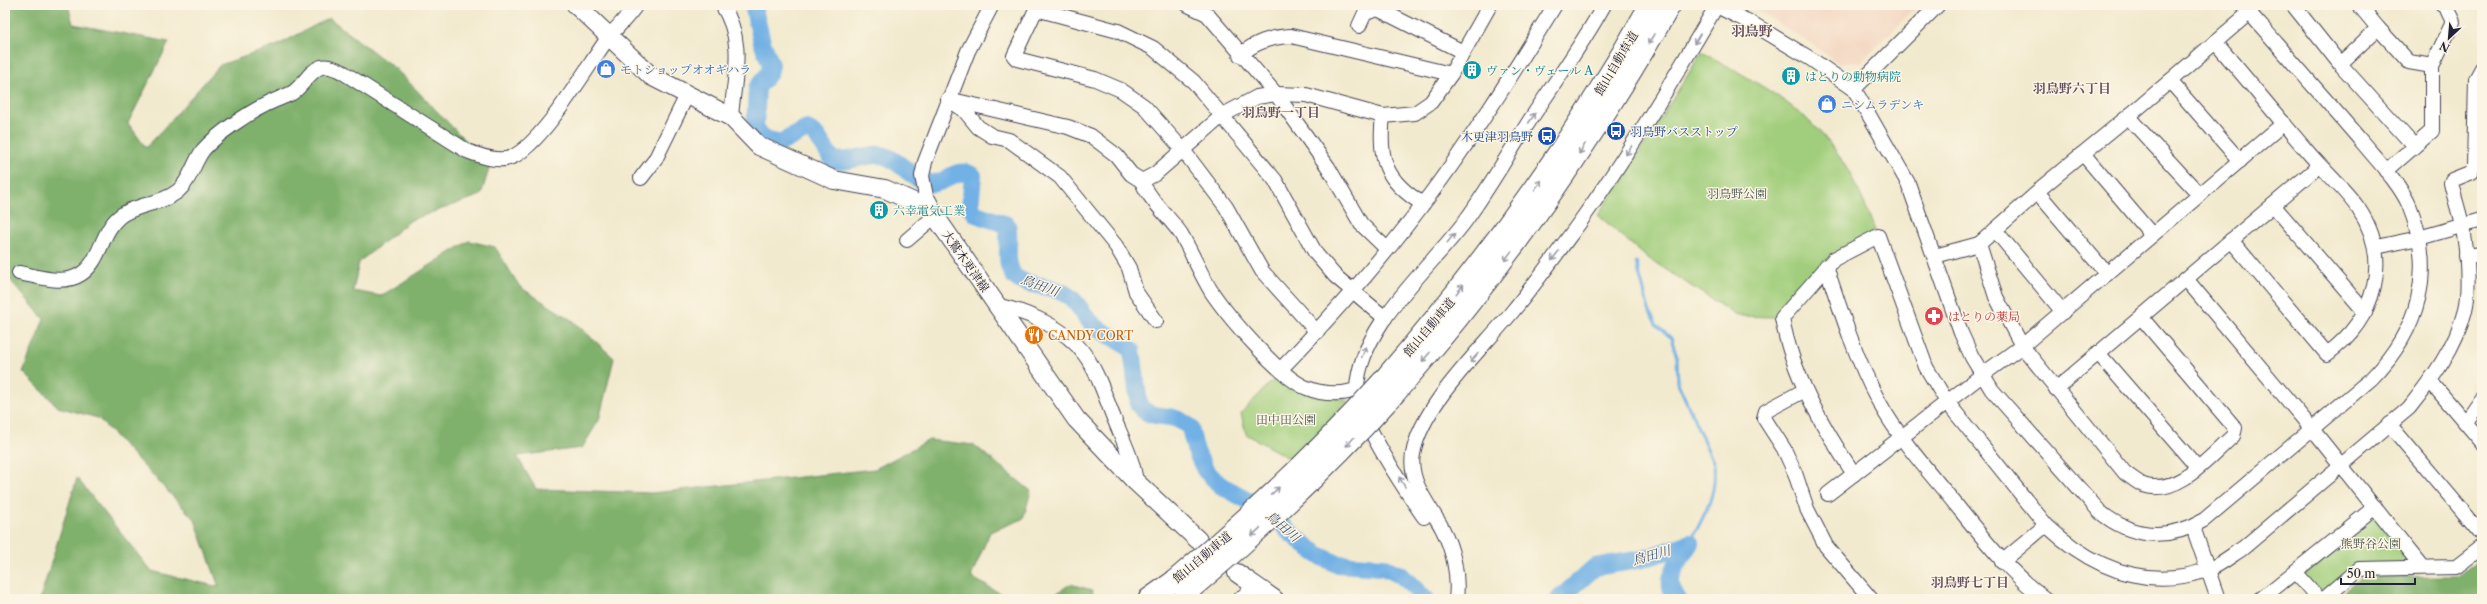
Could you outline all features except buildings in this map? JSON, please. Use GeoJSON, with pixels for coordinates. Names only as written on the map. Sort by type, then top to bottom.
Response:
{"type":"FeatureCollection","features":[{"type":"Feature","properties":{"kind":"highway","name":"館山自動車道"},"geometry":{"type":"LineString","coordinates":[[1149,599],[1179,593],[1233,554],[1341,453],[1528,200],[1590,105],[1650,5]]}},
{"type":"Feature","properties":{"kind":"highway","name":"館山自動車道"},"geometry":{"type":"LineString","coordinates":[[1388,388],[1492,278],[1544,206],[1609,107],[1670,5]]}},
{"type":"Feature","properties":{"kind":"main road"},"geometry":{"type":"LineString","coordinates":[[576,5],[609,38],[651,76],[731,117],[759,146],[834,180],[885,189],[931,208]]}},
{"type":"Feature","properties":{"kind":"main road","name":"大鷲木更津線"},"geometry":{"type":"LineString","coordinates":[[931,208],[996,305],[1076,419],[1136,482],[1198,540]]}},
{"type":"Feature","properties":{"kind":"main road"},"geometry":{"type":"LineString","coordinates":[[1237,573],[1274,599]]}},
{"type":"Feature","properties":{"kind":"street"},"geometry":{"type":"LineString","coordinates":[[19,273],[55,280],[70,279],[81,274],[92,264],[110,227],[120,216],[166,199],[179,191],[202,151],[215,138],[265,104],[293,92],[315,70],[323,67],[334,67],[344,72],[467,151],[482,156],[511,157],[524,150],[547,125],[609,38],[636,5]]}},
{"type":"Feature","properties":{"kind":"street"},"geometry":{"type":"LineString","coordinates":[[722,5],[728,14],[738,54],[731,117]]}},
{"type":"Feature","properties":{"kind":"street"},"geometry":{"type":"LineString","coordinates":[[907,240],[931,208],[922,176],[925,162],[948,99],[968,51],[992,5]]}},
{"type":"Feature","properties":{"kind":"street"},"geometry":{"type":"LineString","coordinates":[[1188,5],[1207,14],[1240,55],[1276,94],[1328,167],[1361,224],[1387,249]]}},
{"type":"Feature","properties":{"kind":"street"},"geometry":{"type":"LineString","coordinates":[[1142,181],[1155,174],[1223,114],[1257,97],[1276,94],[1306,95],[1383,116],[1415,113],[1431,102],[1451,74],[1490,5]]}},
{"type":"Feature","properties":{"kind":"street"},"geometry":{"type":"LineString","coordinates":[[1281,369],[1317,332],[1423,204],[1495,102],[1554,5]]}},
{"type":"Feature","properties":{"kind":"street"},"geometry":{"type":"LineString","coordinates":[[1454,562],[1373,434],[1357,390],[1360,363],[1370,340],[1385,318],[1466,220],[1585,39],[1604,5]]}},
{"type":"Feature","properties":{"kind":"street"},"geometry":{"type":"LineString","coordinates":[[1456,599],[1457,575],[1448,542],[1423,500],[1414,472],[1412,456],[1418,433],[1435,405],[1513,311],[1580,222],[1642,131],[1716,5],[1753,24],[1785,43],[1854,89],[1908,182],[1961,333],[1992,390],[2071,480],[2109,519],[2137,533],[2168,532],[2193,527],[2204,520],[2245,487],[2371,379],[2391,358],[2404,338],[2416,307],[2421,286],[2422,261],[2419,238],[2409,204],[2386,171],[2249,8],[2215,42],[2081,155],[1979,244],[1935,256]]}},
{"type":"Feature","properties":{"kind":"street"},"geometry":{"type":"LineString","coordinates":[[1854,89],[1938,5]]}},
{"type":"Feature","properties":{"kind":"street"},"geometry":{"type":"LineString","coordinates":[[2293,5],[2340,64],[2414,146]]}},
{"type":"Feature","properties":{"kind":"street"},"geometry":{"type":"LineString","coordinates":[[2359,5],[2409,62],[2432,66]]}},
{"type":"Feature","properties":{"kind":"street"},"geometry":{"type":"LineString","coordinates":[[2386,171],[2432,131],[2432,66],[2453,22],[2445,5],[2442,5]]}},
{"type":"Feature","properties":{"kind":"street"},"geometry":{"type":"LineString","coordinates":[[1317,332],[1262,271],[1226,206],[1183,150],[1144,106],[1121,90],[1095,79],[1017,59],[1014,56],[1037,7],[1118,31],[1153,48],[1194,82],[1223,114],[1275,180],[1316,254],[1352,291],[1385,318]]}},
{"type":"Feature","properties":{"kind":"street"},"geometry":{"type":"LineString","coordinates":[[1359,26],[1365,13],[1378,9],[1463,52]]}},
{"type":"Feature","properties":{"kind":"street"},"geometry":{"type":"LineString","coordinates":[[2340,64],[2378,28]]}},
{"type":"Feature","properties":{"kind":"street"},"geometry":{"type":"LineString","coordinates":[[1240,55],[1254,43],[1272,37],[1291,36],[1451,74]]}},
{"type":"Feature","properties":{"kind":"street"},"geometry":{"type":"LineString","coordinates":[[2215,42],[2319,166],[2358,208],[2376,247],[2376,282],[2365,312],[2342,343],[2327,354],[2231,240]]}},
{"type":"Feature","properties":{"kind":"street"},"geometry":{"type":"LineString","coordinates":[[1854,474],[1826,433],[1805,390],[1782,318],[1826,266],[1834,259],[1878,236],[1926,367],[1947,402],[2046,525],[2062,540],[2091,560],[2125,574],[2169,580],[2208,570],[2243,548],[2340,464],[2409,408],[2430,381],[2452,344],[2465,310],[2466,256],[2462,225],[2451,183],[2452,180],[2472,172],[2474,167],[2476,79],[2482,68]]}},
{"type":"Feature","properties":{"kind":"street"},"geometry":{"type":"LineString","coordinates":[[2170,81],[2240,161]]}},
{"type":"Feature","properties":{"kind":"street"},"geometry":{"type":"LineString","coordinates":[[641,178],[655,160],[687,95]]}},
{"type":"Feature","properties":{"kind":"street"},"geometry":{"type":"LineString","coordinates":[[948,99],[1068,127],[1091,136],[1116,154],[1131,174],[1142,181],[1144,188],[1161,207],[1181,234],[1211,290],[1238,327],[1281,369],[1305,387],[1325,394],[1343,394],[1357,390]]}},
{"type":"Feature","properties":{"kind":"street"},"geometry":{"type":"LineString","coordinates":[[948,99],[964,110],[978,127],[992,136],[1009,140],[1060,177],[1116,246],[1129,268],[1136,292],[1156,321]]}},
{"type":"Feature","properties":{"kind":"street"},"geometry":{"type":"LineString","coordinates":[[2130,115],[2130,119],[2200,195]]}},
{"type":"Feature","properties":{"kind":"street"},"geometry":{"type":"LineString","coordinates":[[1383,116],[1380,142],[1383,158],[1393,180],[1406,194],[1423,204]]}},
{"type":"Feature","properties":{"kind":"street"},"geometry":{"type":"LineString","coordinates":[[1828,494],[1902,438],[1982,374],[2022,346],[2284,123]]}},
{"type":"Feature","properties":{"kind":"street"},"geometry":{"type":"LineString","coordinates":[[2081,155],[2085,156],[2152,235]]}},
{"type":"Feature","properties":{"kind":"street"},"geometry":{"type":"LineString","coordinates":[[2056,389],[2319,166]]}},
{"type":"Feature","properties":{"kind":"street"},"geometry":{"type":"LineString","coordinates":[[2038,192],[2107,274]]}},
{"type":"Feature","properties":{"kind":"street"},"geometry":{"type":"LineString","coordinates":[[2273,205],[2365,312]]}},
{"type":"Feature","properties":{"kind":"street"},"geometry":{"type":"LineString","coordinates":[[2376,247],[2419,238],[2482,220]]}},
{"type":"Feature","properties":{"kind":"street"},"geometry":{"type":"LineString","coordinates":[[1995,230],[2062,312]]}},
{"type":"Feature","properties":{"kind":"street"},"geometry":{"type":"LineString","coordinates":[[1979,244],[1996,297],[2022,346],[2056,389],[2125,473],[2143,484],[2157,487],[2172,485],[2197,467],[2233,436],[2235,428],[2141,317]]}},
{"type":"Feature","properties":{"kind":"street"},"geometry":{"type":"LineString","coordinates":[[2466,256],[2482,254]]}},
{"type":"Feature","properties":{"kind":"street"},"geometry":{"type":"LineString","coordinates":[[1826,266],[1847,330],[1879,402],[1902,438],[2002,562],[2024,584],[2045,599]]}},
{"type":"Feature","properties":{"kind":"street"},"geometry":{"type":"LineString","coordinates":[[2186,279],[2376,507],[2422,567]]}},
{"type":"Feature","properties":{"kind":"street"},"geometry":{"type":"LineString","coordinates":[[996,305],[1024,314],[1063,333],[1085,355],[1096,374],[1133,465],[1136,482]]}},
{"type":"Feature","properties":{"kind":"street"},"geometry":{"type":"LineString","coordinates":[[2098,353],[2197,467]]}},
{"type":"Feature","properties":{"kind":"street"},"geometry":{"type":"LineString","coordinates":[[2430,381],[2482,442]]}},
{"type":"Feature","properties":{"kind":"street"},"geometry":{"type":"LineString","coordinates":[[1805,390],[1766,411],[1764,418],[1784,449],[1795,473],[1807,510],[1826,546],[1871,599]]}},
{"type":"Feature","properties":{"kind":"street"},"geometry":{"type":"LineString","coordinates":[[2466,422],[2482,399]]}},
{"type":"Feature","properties":{"kind":"street"},"geometry":{"type":"LineString","coordinates":[[2389,424],[2482,534]]}},
{"type":"Feature","properties":{"kind":"street"},"geometry":{"type":"LineString","coordinates":[[2261,599],[2296,573],[2376,507]]}},
{"type":"Feature","properties":{"kind":"street"},"geometry":{"type":"LineString","coordinates":[[2002,562],[2046,525]]}},
{"type":"Feature","properties":{"kind":"street"},"geometry":{"type":"LineString","coordinates":[[2193,527],[2218,599]]}},
{"type":"Feature","properties":{"kind":"street"},"geometry":{"type":"LineString","coordinates":[[2324,599],[2359,569],[2456,567],[2482,547]]}},
{"type":"Feature","properties":{"kind":"street"},"geometry":{"type":"LineString","coordinates":[[2296,573],[2319,599]]}},
{"type":"Feature","properties":{"kind":"street"},"geometry":{"type":"LineString","coordinates":[[1240,599],[1255,586]]}},
{"type":"Feature","properties":{"kind":"shaded area"},"geometry":{"type":"Polygon","coordinates":[[[1749,5],[1918,5],[1861,62],[1839,64],[1813,45],[1749,5]]]}},
{"type":"Feature","properties":{"kind":"green space"},"geometry":{"type":"Polygon","coordinates":[[[5,5],[68,5],[73,24],[169,42],[128,123],[146,148],[220,65],[276,46],[329,18],[397,70],[490,166],[481,195],[411,220],[359,262],[353,291],[381,296],[469,241],[495,247],[520,287],[573,321],[614,358],[599,420],[582,448],[517,456],[536,489],[652,493],[875,469],[929,440],[974,445],[1031,491],[1023,519],[990,532],[971,577],[1010,599],[40,599],[77,478],[151,571],[219,587],[195,520],[98,418],[58,407],[23,372],[44,319],[5,274],[5,5]]]}},
{"type":"Feature","properties":{"kind":"green space","name":"羽鳥野公園"},"geometry":{"type":"Polygon","coordinates":[[[1702,52],[1763,87],[1788,104],[1810,122],[1829,142],[1845,166],[1861,196],[1875,231],[1775,317],[1737,316],[1645,256],[1598,215],[1624,177],[1702,52]]]}},
{"type":"Feature","properties":{"kind":"green space","name":"田中田公園"},"geometry":{"type":"Polygon","coordinates":[[[1280,373],[1337,398],[1348,401],[1292,460],[1246,434],[1241,413],[1280,373]]]}},
{"type":"Feature","properties":{"kind":"green space","name":"熊野谷公園"},"geometry":{"type":"Polygon","coordinates":[[[2373,512],[2410,556],[2406,564],[2357,565],[2325,592],[2319,592],[2305,576],[2305,570],[2373,512]]]}},
{"type":"Feature","properties":{"kind":"green space"},"geometry":{"type":"Polygon","coordinates":[[[2482,559],[2482,599],[2336,599],[2361,577],[2458,576],[2482,559]]]}},
{"type":"Feature","properties":{"kind":"green space"},"geometry":{"type":"Polygon","coordinates":[[[1070,584],[1092,590],[1095,599],[1049,599],[1070,584]]]}},
{"type":"Feature","properties":{"kind":"waterway","name":"鳥田川"},"geometry":{"type":"LineString","coordinates":[[753,5],[762,42],[771,65],[769,73],[757,88],[755,130],[764,138],[778,144],[807,129],[816,135],[833,160],[839,161],[873,155],[885,156],[897,162],[917,178],[930,183],[941,181],[962,172],[973,176],[970,207],[976,214],[1007,225],[1008,261],[1015,277],[1031,284],[1049,287],[1063,292],[1074,301],[1090,322],[1105,333],[1124,343],[1132,350],[1139,405],[1148,413],[1174,418],[1190,427],[1195,449],[1205,470],[1220,485],[1273,514],[1289,532],[1318,555],[1337,564],[1383,567],[1401,575],[1425,599]]}},
{"type":"Feature","properties":{"kind":"waterway"},"geometry":{"type":"LineString","coordinates":[[1636,262],[1649,310],[1656,324],[1671,338],[1677,357],[1678,383],[1714,464],[1711,496],[1705,514],[1690,543]]}},
{"type":"Feature","properties":{"kind":"waterway","name":"鳥田川"},"geometry":{"type":"LineString","coordinates":[[1559,599],[1595,567],[1643,559],[1690,543]]}},
{"type":"Feature","properties":{"kind":"waterway","name":"鳥田川"},"geometry":{"type":"LineString","coordinates":[[1678,599],[1673,592],[1671,578],[1677,563],[1690,543]]}},
{"type":"Feature","properties":{"kind":"place","name":"モトショップオオギハラ"},"geometry":{"type":"Point","coordinates":[606,69]}},
{"type":"Feature","properties":{"kind":"place","name":"ヴァン・ヴェール A"},"geometry":{"type":"Point","coordinates":[1472,70]}},
{"type":"Feature","properties":{"kind":"place","name":"はとりの動物病院"},"geometry":{"type":"Point","coordinates":[1791,76]}},
{"type":"Feature","properties":{"kind":"place","name":"ニシムラデンキ"},"geometry":{"type":"Point","coordinates":[1827,104]}},
{"type":"Feature","properties":{"kind":"place","name":"羽鳥野バスストップ"},"geometry":{"type":"Point","coordinates":[1616,131]}},
{"type":"Feature","properties":{"kind":"place","name":"木更津羽鳥野"},"geometry":{"type":"Point","coordinates":[1547,136]}},
{"type":"Feature","properties":{"kind":"place","name":"六幸電気工業"},"geometry":{"type":"Point","coordinates":[879,210]}},
{"type":"Feature","properties":{"kind":"place","name":"はとりの薬局"},"geometry":{"type":"Point","coordinates":[1934,316]}},
{"type":"Feature","properties":{"kind":"place","name":"CANDY CORT"},"geometry":{"type":"Point","coordinates":[1034,335]}},
{"type":"Feature","properties":{"kind":"district","name":"羽鳥野"},"geometry":{"type":"Point","coordinates":[1752,31]}},
{"type":"Feature","properties":{"kind":"district","name":"羽鳥野六丁目"},"geometry":{"type":"Point","coordinates":[2072,88]}},
{"type":"Feature","properties":{"kind":"district","name":"羽鳥野一丁目"},"geometry":{"type":"Point","coordinates":[1281,112]}},
{"type":"Feature","properties":{"kind":"district","name":"羽鳥野七丁目"},"geometry":{"type":"Point","coordinates":[1970,582]}}]}
